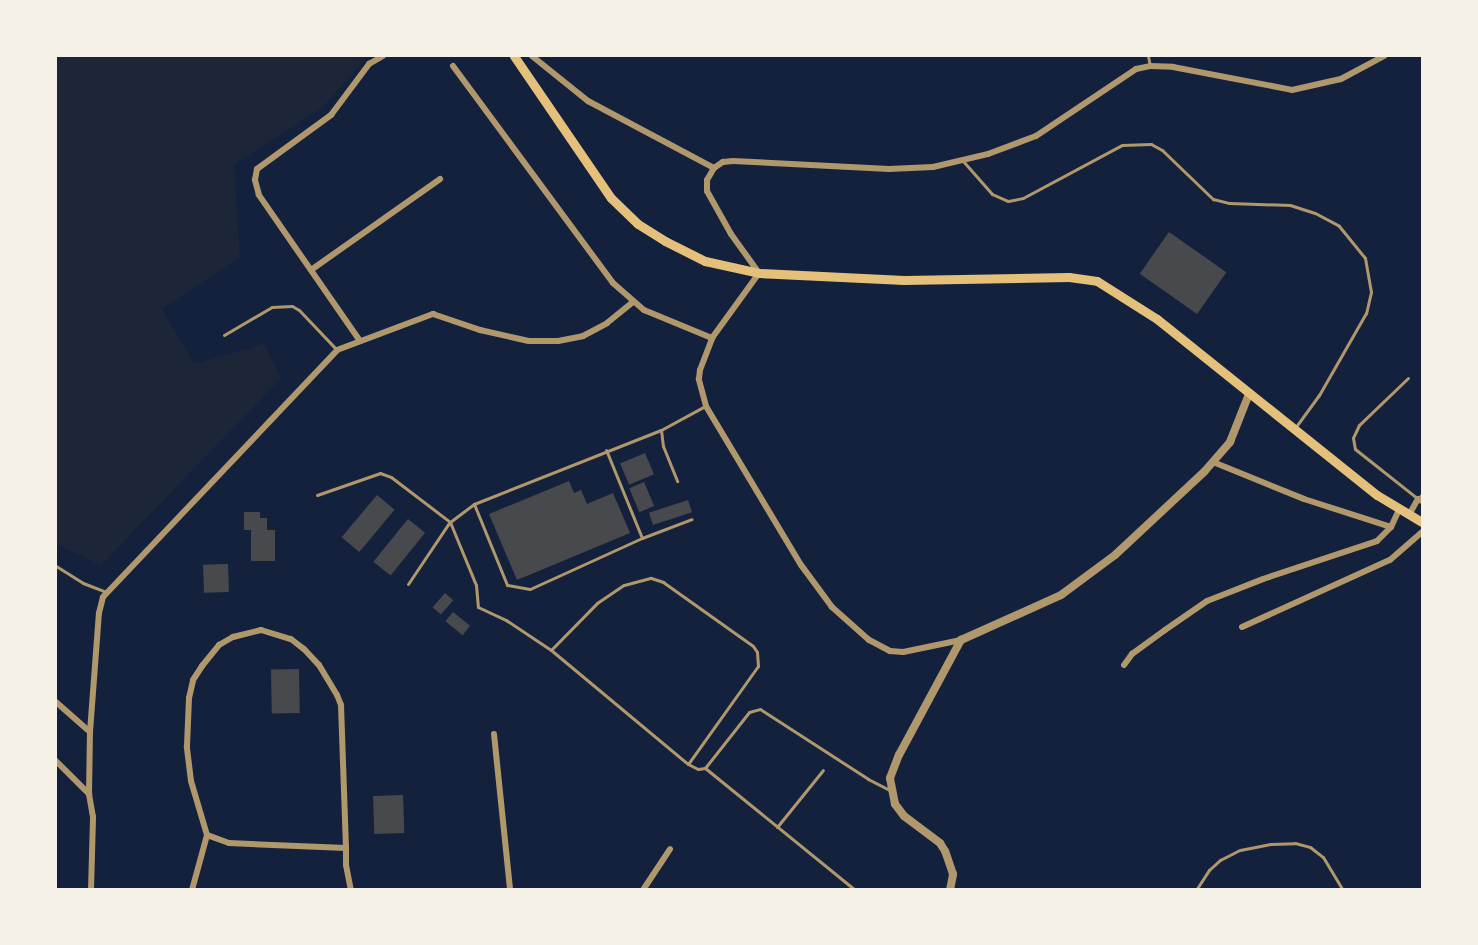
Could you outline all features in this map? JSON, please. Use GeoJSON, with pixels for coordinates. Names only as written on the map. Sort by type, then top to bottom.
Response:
{"type":"FeatureCollection","features":[{"type":"Feature","properties":{"kind":"main road"},"geometry":{"type":"LineString","coordinates":[[514,56],[611,198],[638,224],[665,242],[705,261],[759,273],[904,280],[1069,277],[1097,281],[1157,319],[1293,429],[1399,510],[1422,522]]}},
{"type":"Feature","properties":{"kind":"street"},"geometry":{"type":"LineString","coordinates":[[360,341],[259,195],[255,180],[257,169],[331,115],[369,64],[383,56]]}},
{"type":"Feature","properties":{"kind":"street"},"geometry":{"type":"LineString","coordinates":[[532,56],[588,101],[714,168]]}},
{"type":"Feature","properties":{"kind":"street"},"geometry":{"type":"LineString","coordinates":[[1249,394],[1230,442],[1213,462],[1115,555],[1061,594],[961,640],[903,652],[890,651],[869,640],[838,613],[801,565],[706,406],[699,379],[712,338],[759,273],[731,234],[707,191],[707,180],[714,168],[723,162],[733,161],[889,169],[933,167],[988,154],[1036,136],[1079,109],[1122,76],[1150,66],[1173,67],[1292,90],[1341,79],[1384,56]]}},
{"type":"Feature","properties":{"kind":"street"},"geometry":{"type":"LineString","coordinates":[[453,66],[613,283],[632,303],[712,338]]}},
{"type":"Feature","properties":{"kind":"street"},"geometry":{"type":"LineString","coordinates":[[311,270],[440,179]]}},
{"type":"Feature","properties":{"kind":"street"},"geometry":{"type":"LineString","coordinates":[[91,890],[93,817],[90,794],[90,732],[100,605],[108,592],[336,350],[433,314],[505,336],[541,342],[558,341],[583,336],[607,323],[632,303]]}},
{"type":"Feature","properties":{"kind":"street"},"geometry":{"type":"LineString","coordinates":[[1213,462],[1305,499],[1391,527]]}},
{"type":"Feature","properties":{"kind":"street"},"geometry":{"type":"LineString","coordinates":[[1409,515],[1421,498]]}},
{"type":"Feature","properties":{"kind":"street"},"geometry":{"type":"LineString","coordinates":[[1124,665],[1140,648],[1207,601],[1263,579],[1377,541],[1391,527],[1399,510]]}},
{"type":"Feature","properties":{"kind":"street"},"geometry":{"type":"LineString","coordinates":[[1242,627],[1390,560],[1422,532]]}},
{"type":"Feature","properties":{"kind":"street"},"geometry":{"type":"LineString","coordinates":[[192,890],[207,835],[191,781],[187,746],[189,698],[193,680],[219,645],[243,633],[261,630],[285,636],[304,648],[331,684],[341,705],[346,848],[351,890]]}},
{"type":"Feature","properties":{"kind":"street"},"geometry":{"type":"LineString","coordinates":[[950,890],[953,874],[945,851],[940,843],[904,816],[895,804],[890,790],[892,770],[898,755],[961,640]]}},
{"type":"Feature","properties":{"kind":"street"},"geometry":{"type":"LineString","coordinates":[[56,702],[90,732]]}},
{"type":"Feature","properties":{"kind":"street"},"geometry":{"type":"LineString","coordinates":[[494,734],[510,890]]}},
{"type":"Feature","properties":{"kind":"street"},"geometry":{"type":"LineString","coordinates":[[56,761],[90,794]]}},
{"type":"Feature","properties":{"kind":"street"},"geometry":{"type":"LineString","coordinates":[[207,835],[229,843],[346,848]]}},
{"type":"Feature","properties":{"kind":"street"},"geometry":{"type":"LineString","coordinates":[[643,890],[670,849]]}},
{"type":"Feature","properties":{"kind":"lane"},"geometry":{"type":"LineString","coordinates":[[1148,56],[1150,66]]}},
{"type":"Feature","properties":{"kind":"lane"},"geometry":{"type":"LineString","coordinates":[[962,160],[992,194],[1008,201],[1023,198],[1100,154],[1122,145],[1151,144],[1162,150],[1213,199],[1229,203],[1290,205],[1315,213],[1339,226],[1365,258],[1371,292],[1366,313],[1319,395],[1293,429]]}},
{"type":"Feature","properties":{"kind":"lane"},"geometry":{"type":"LineString","coordinates":[[224,335],[272,308],[292,306],[299,310],[336,350]]}},
{"type":"Feature","properties":{"kind":"lane"},"geometry":{"type":"LineString","coordinates":[[1408,378],[1359,425],[1353,438],[1355,448],[1421,498]]}},
{"type":"Feature","properties":{"kind":"lane"},"geometry":{"type":"LineString","coordinates":[[408,584],[450,522],[474,504],[661,430],[706,406]]}},
{"type":"Feature","properties":{"kind":"lane"},"geometry":{"type":"LineString","coordinates":[[661,430],[663,446],[676,481]]}},
{"type":"Feature","properties":{"kind":"lane"},"geometry":{"type":"LineString","coordinates":[[606,450],[642,538]]}},
{"type":"Feature","properties":{"kind":"lane"},"geometry":{"type":"LineString","coordinates":[[317,495],[380,473],[391,477],[450,522],[476,585],[478,607],[506,620],[551,650],[688,764],[702,770],[705,768],[749,712],[760,710],[868,780],[890,790]]}},
{"type":"Feature","properties":{"kind":"lane"},"geometry":{"type":"LineString","coordinates":[[474,504],[507,585],[530,589],[642,538],[692,519]]}},
{"type":"Feature","properties":{"kind":"lane"},"geometry":{"type":"LineString","coordinates":[[56,566],[83,583],[108,592]]}},
{"type":"Feature","properties":{"kind":"lane"},"geometry":{"type":"LineString","coordinates":[[551,650],[597,603],[624,585],[651,578],[663,582],[753,646],[757,652],[758,666],[688,764]]}},
{"type":"Feature","properties":{"kind":"lane"},"geometry":{"type":"LineString","coordinates":[[705,768],[855,890]]}},
{"type":"Feature","properties":{"kind":"lane"},"geometry":{"type":"LineString","coordinates":[[777,827],[823,770]]}},
{"type":"Feature","properties":{"kind":"lane"},"geometry":{"type":"LineString","coordinates":[[1196,890],[1209,870],[1230,855],[1270,844],[1295,843],[1310,847],[1323,857],[1343,890]]}},
{"type":"Feature","properties":{"kind":"shaded area"},"geometry":{"type":"Polygon","coordinates":[[[56,56],[357,56],[363,62],[323,107],[234,165],[240,257],[162,309],[194,364],[264,344],[281,378],[101,565],[56,544],[56,56]]]}},
{"type":"Feature","properties":{"kind":"building"},"geometry":{"type":"Polygon","coordinates":[[[1169,232],[1226,272],[1197,314],[1140,274],[1169,232]]]}},
{"type":"Feature","properties":{"kind":"building"},"geometry":{"type":"Polygon","coordinates":[[[645,453],[654,474],[629,485],[620,464],[645,453]]]}},
{"type":"Feature","properties":{"kind":"building"},"geometry":{"type":"Polygon","coordinates":[[[569,481],[574,493],[581,490],[587,504],[613,493],[630,533],[517,580],[489,514],[569,481]]]}},
{"type":"Feature","properties":{"kind":"building"},"geometry":{"type":"Polygon","coordinates":[[[644,482],[654,506],[639,512],[629,488],[644,482]]]}},
{"type":"Feature","properties":{"kind":"building"},"geometry":{"type":"Polygon","coordinates":[[[377,495],[395,510],[359,552],[342,537],[377,495]]]}},
{"type":"Feature","properties":{"kind":"building"},"geometry":{"type":"Polygon","coordinates":[[[688,500],[692,512],[653,525],[649,513],[688,500]]]}},
{"type":"Feature","properties":{"kind":"building"},"geometry":{"type":"Polygon","coordinates":[[[244,512],[260,512],[260,518],[267,518],[267,530],[275,530],[275,561],[251,561],[251,530],[244,530],[244,512]]]}},
{"type":"Feature","properties":{"kind":"building"},"geometry":{"type":"Polygon","coordinates":[[[408,519],[425,533],[390,576],[373,562],[408,519]]]}},
{"type":"Feature","properties":{"kind":"building"},"geometry":{"type":"Polygon","coordinates":[[[228,564],[229,592],[204,593],[203,565],[228,564]]]}},
{"type":"Feature","properties":{"kind":"building"},"geometry":{"type":"Polygon","coordinates":[[[445,593],[453,600],[441,615],[433,607],[445,593]]]}},
{"type":"Feature","properties":{"kind":"building"},"geometry":{"type":"Polygon","coordinates":[[[453,612],[470,626],[463,635],[445,621],[453,612]]]}},
{"type":"Feature","properties":{"kind":"building"},"geometry":{"type":"Polygon","coordinates":[[[271,669],[299,669],[300,713],[272,713],[271,669]]]}},
{"type":"Feature","properties":{"kind":"building"},"geometry":{"type":"Polygon","coordinates":[[[403,795],[404,833],[374,834],[373,796],[403,795]]]}}]}
